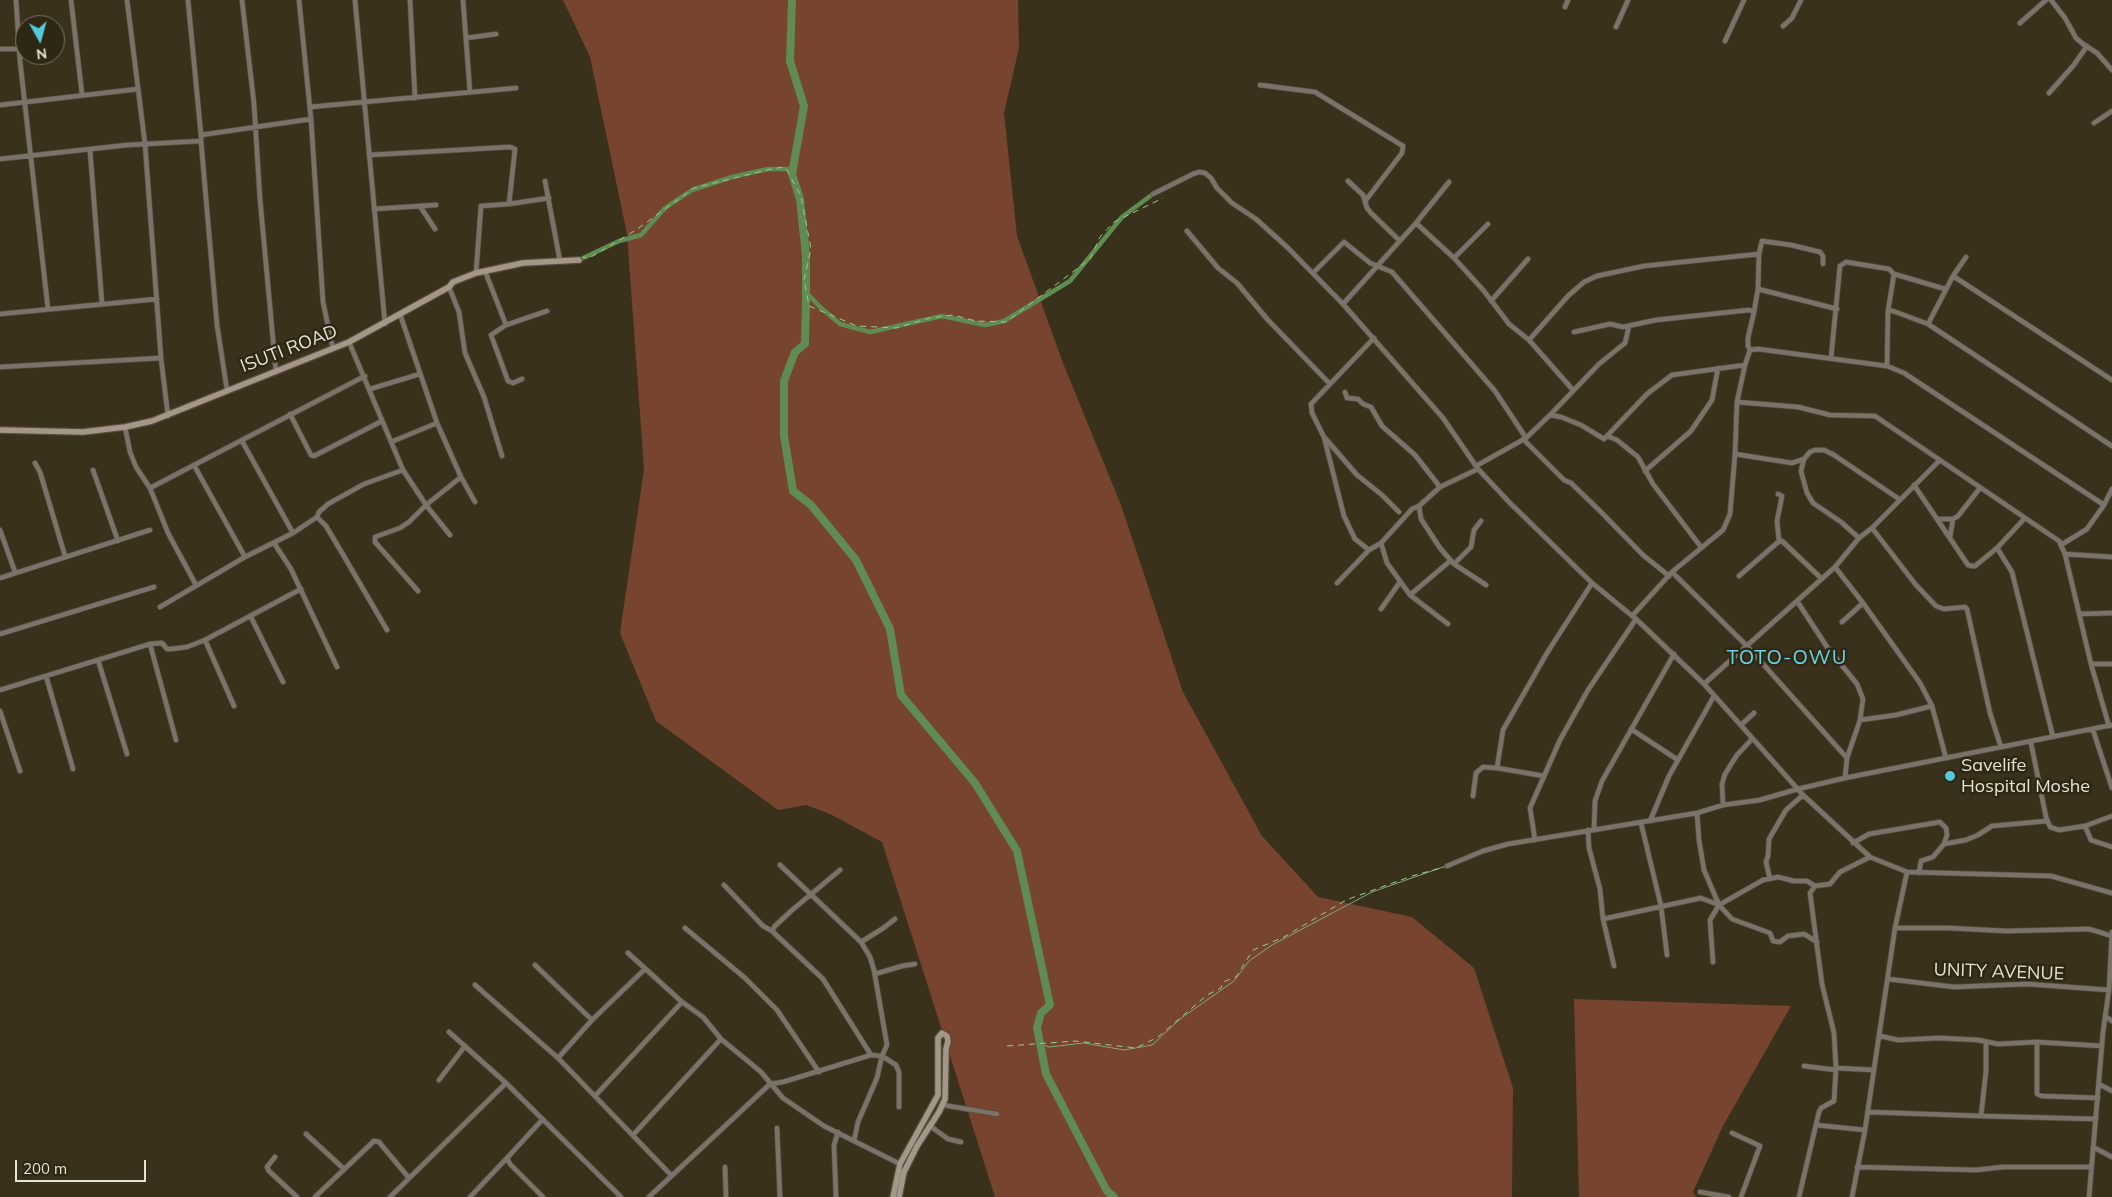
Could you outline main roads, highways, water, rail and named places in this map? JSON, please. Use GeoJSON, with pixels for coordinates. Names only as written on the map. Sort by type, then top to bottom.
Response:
{"type":"FeatureCollection","features":[{"type":"Feature","properties":{"kind":"waterway"},"geometry":{"type":"LineString","coordinates":[[792,0],[790,61],[804,106],[792,174],[800,199],[806,256],[805,344],[795,352],[784,381],[784,436],[793,491],[811,505],[856,560],[890,629],[901,695],[975,783],[1017,851],[1050,1005],[1041,1013],[1037,1028],[1046,1074],[1107,1191],[1114,1197]]}},
{"type":"Feature","properties":{"kind":"waterway"},"geometry":{"type":"LineString","coordinates":[[579,260],[619,241],[641,235],[665,208],[692,190],[732,177],[768,169],[793,169]]}},
{"type":"Feature","properties":{"kind":"waterway"},"geometry":{"type":"LineString","coordinates":[[806,292],[840,324],[870,332],[942,316],[985,325],[1004,321],[1070,281],[1122,217],[1153,194]]}},
{"type":"Feature","properties":{"kind":"waterway"},"geometry":{"type":"LineString","coordinates":[[1040,1044],[1049,1047],[1084,1043],[1124,1050],[1152,1045],[1180,1019],[1234,981],[1249,961],[1272,945],[1372,892],[1446,866]]}},
{"type":"Feature","properties":{"kind":"place","name":"Savelife Hospital Moshe"},"geometry":{"type":"Point","coordinates":[1950,776]}},
{"type":"Feature","properties":{"kind":"district","name":"TOTO-OWU"},"geometry":{"type":"Point","coordinates":[1787,658]}}]}
